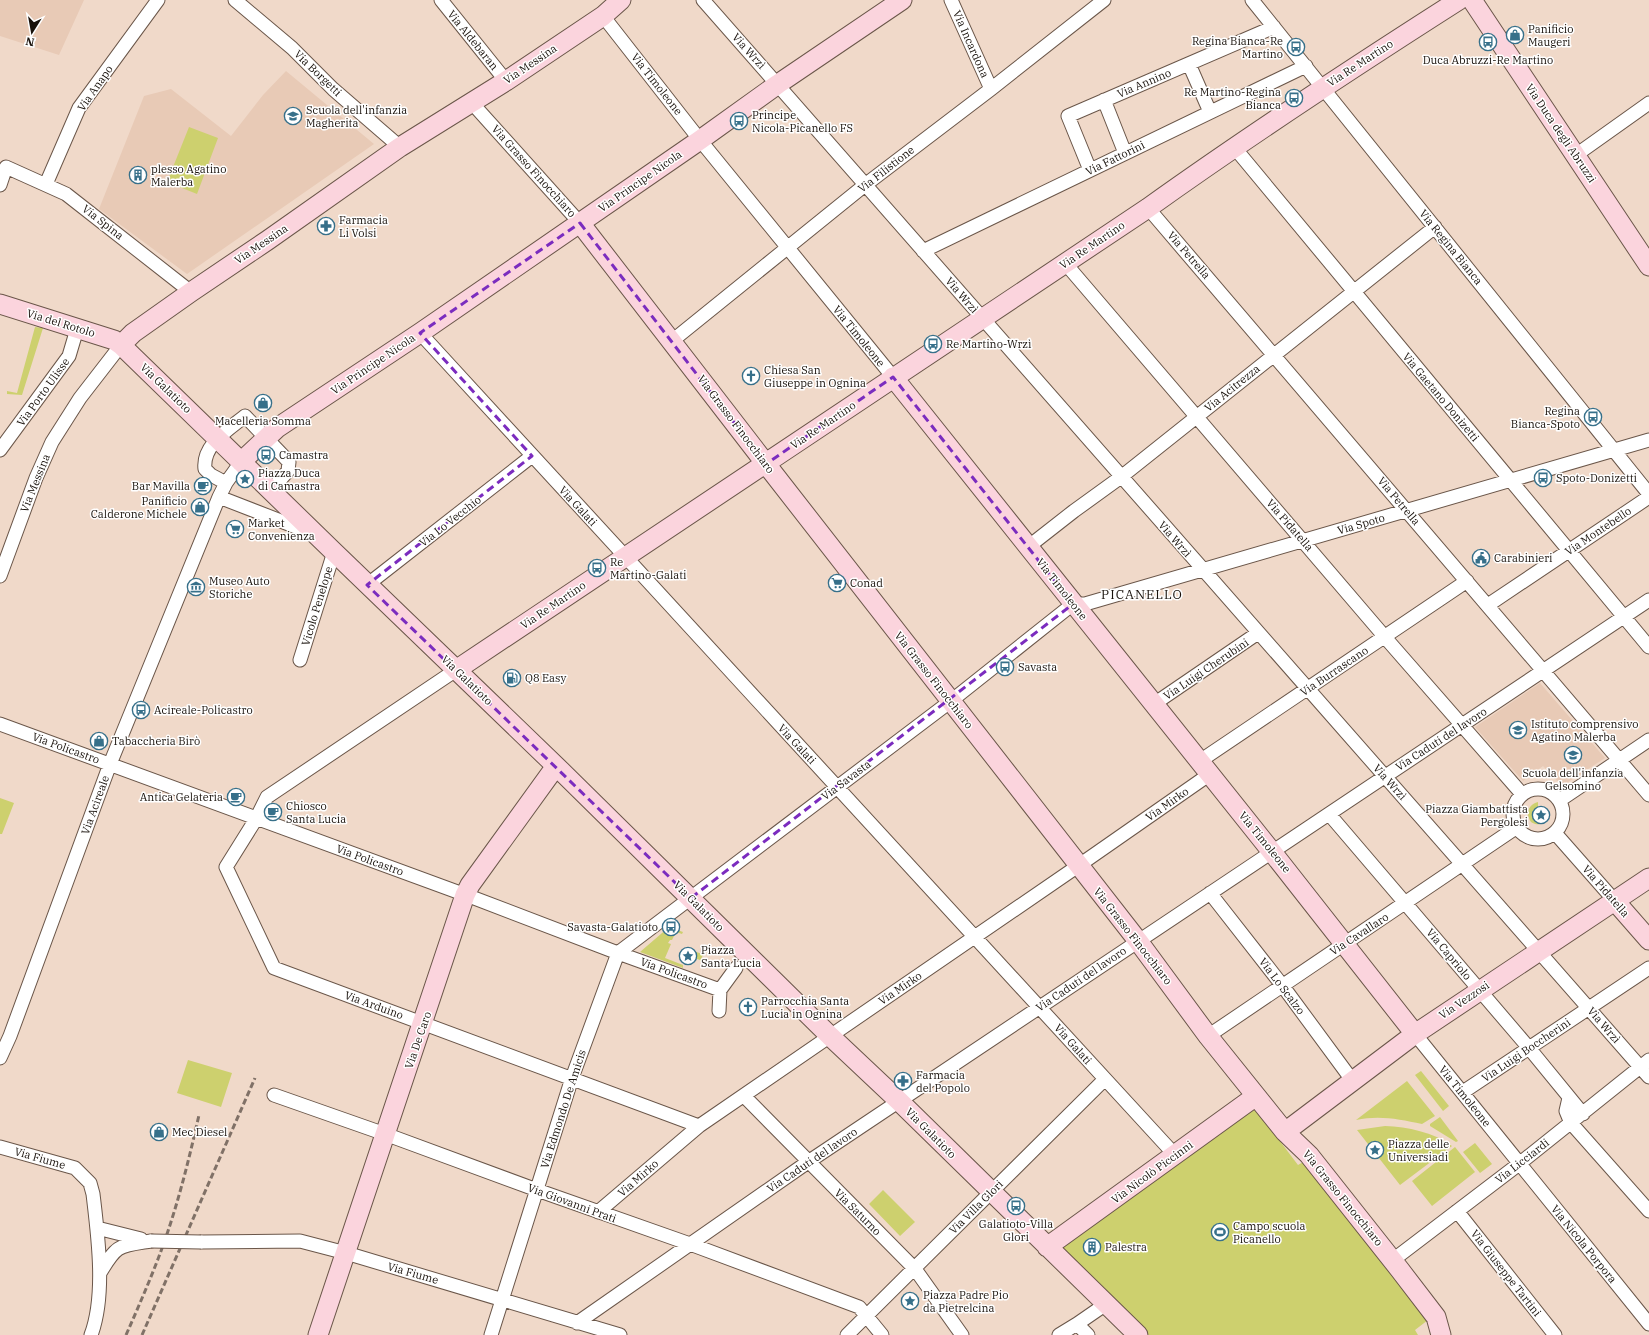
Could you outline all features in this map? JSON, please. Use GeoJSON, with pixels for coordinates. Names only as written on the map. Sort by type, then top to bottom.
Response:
{"type":"FeatureCollection","features":[{"type":"Feature","properties":{"kind":"main road","name":"Via Messina"},"geometry":{"type":"LineString","coordinates":[[121,344],[133,333],[191,292],[400,147],[506,81],[603,16],[621,0]]}},
{"type":"Feature","properties":{"kind":"main road","name":"Via Principe Nicola"},"geometry":{"type":"LineString","coordinates":[[241,462],[272,433],[420,333],[700,140],[778,84],[902,0]]}},
{"type":"Feature","properties":{"kind":"main road","name":"Via Re Martino"},"geometry":{"type":"LineString","coordinates":[[456,670],[1148,208],[1234,147],[1323,87],[1459,0]]}},
{"type":"Feature","properties":{"kind":"main road","name":"Via Duca degli Abruzzi"},"geometry":{"type":"LineString","coordinates":[[1472,0],[1649,266]]}},
{"type":"Feature","properties":{"kind":"main road","name":"Via Grasso Finocchiaro"},"geometry":{"type":"LineString","coordinates":[[580,223],[1078,866],[1138,941],[1208,1036],[1285,1132],[1309,1155],[1393,1260],[1436,1317],[1441,1335]]}},
{"type":"Feature","properties":{"kind":"main road","name":"Via del Rotolo"},"geometry":{"type":"LineString","coordinates":[[0,304],[114,340],[121,344]]}},
{"type":"Feature","properties":{"kind":"main road","name":"Via Galatioto"},"geometry":{"type":"LineString","coordinates":[[121,344],[367,585],[556,766],[830,1036],[899,1101],[1138,1335]]}},
{"type":"Feature","properties":{"kind":"main road","name":"Via Timoleone"},"geometry":{"type":"LineString","coordinates":[[892,378],[1205,767],[1345,943],[1415,1034]]}},
{"type":"Feature","properties":{"kind":"main road","name":"Via De Caro"},"geometry":{"type":"LineString","coordinates":[[318,1335],[424,1023],[465,895],[470,885],[556,766]]}},
{"type":"Feature","properties":{"kind":"main road","name":"Via Vezzosi"},"geometry":{"type":"LineString","coordinates":[[1285,1132],[1415,1034],[1649,878]]}},
{"type":"Feature","properties":{"kind":"main road","name":"Via Pidatella"},"geometry":{"type":"LineString","coordinates":[[1614,900],[1649,940]]}},
{"type":"Feature","properties":{"kind":"main road","name":"Via Nicolò Piccinni"},"geometry":{"type":"LineString","coordinates":[[1047,1247],[1256,1096]]}},
{"type":"Feature","properties":{"kind":"street","name":"Via Anapo"},"geometry":{"type":"LineString","coordinates":[[46,184],[79,108],[158,0]]}},
{"type":"Feature","properties":{"kind":"street","name":"Via Borgetti"},"geometry":{"type":"LineString","coordinates":[[235,0],[292,48],[333,89],[400,147]]}},
{"type":"Feature","properties":{"kind":"street","name":"Via Aldebaran"},"geometry":{"type":"LineString","coordinates":[[441,0],[506,81]]}},
{"type":"Feature","properties":{"kind":"street","name":"Via Wrzì"},"geometry":{"type":"LineString","coordinates":[[703,0],[1588,1008],[1646,1068]]}},
{"type":"Feature","properties":{"kind":"street","name":"Via Incardona"},"geometry":{"type":"LineString","coordinates":[[951,0],[991,89]]}},
{"type":"Feature","properties":{"kind":"street","name":"Via Filistione"},"geometry":{"type":"LineString","coordinates":[[672,341],[865,185],[991,89],[1104,0]]}},
{"type":"Feature","properties":{"kind":"street","name":"Via Regina Bianca"},"geometry":{"type":"LineString","coordinates":[[1252,0],[1614,450],[1649,496]]}},
{"type":"Feature","properties":{"kind":"street","name":"Via Timoleone"},"geometry":{"type":"LineString","coordinates":[[603,16],[700,140],[892,378]]}},
{"type":"Feature","properties":{"kind":"street","name":"Via Annino"},"geometry":{"type":"LineString","coordinates":[[1090,170],[1068,116],[1274,27]]}},
{"type":"Feature","properties":{"kind":"street"},"geometry":{"type":"LineString","coordinates":[[1189,64],[1210,112]]}},
{"type":"Feature","properties":{"kind":"street","name":"Via Fattorini"},"geometry":{"type":"LineString","coordinates":[[923,251],[1306,66]]}},
{"type":"Feature","properties":{"kind":"street"},"geometry":{"type":"LineString","coordinates":[[1104,100],[1125,153]]}},
{"type":"Feature","properties":{"kind":"street","name":"Via Grasso Finocchiaro"},"geometry":{"type":"LineString","coordinates":[[472,103],[580,223]]}},
{"type":"Feature","properties":{"kind":"street"},"geometry":{"type":"LineString","coordinates":[[1576,155],[1649,104]]}},
{"type":"Feature","properties":{"kind":"street","name":"Via Gaetano Donizetti"},"geometry":{"type":"LineString","coordinates":[[1234,147],[1649,647]]}},
{"type":"Feature","properties":{"kind":"street","name":"Via Spina"},"geometry":{"type":"LineString","coordinates":[[0,185],[6,167],[66,194],[191,292]]}},
{"type":"Feature","properties":{"kind":"street","name":"Via Petrella"},"geometry":{"type":"LineString","coordinates":[[1148,208],[1649,795]]}},
{"type":"Feature","properties":{"kind":"street","name":"Via Acitrezza"},"geometry":{"type":"LineString","coordinates":[[1028,547],[1074,510],[1121,476],[1435,227]]}},
{"type":"Feature","properties":{"kind":"street","name":"Via Pidatella"},"geometry":{"type":"LineString","coordinates":[[1065,263],[1304,540],[1385,637],[1519,790]]}},
{"type":"Feature","properties":{"kind":"street","name":"Via Porto Ulisse"},"geometry":{"type":"LineString","coordinates":[[0,450],[69,356],[77,329]]}},
{"type":"Feature","properties":{"kind":"street","name":"Via Galati"},"geometry":{"type":"LineString","coordinates":[[420,333],[1175,1155]]}},
{"type":"Feature","properties":{"kind":"street","name":"Via Messina"},"geometry":{"type":"LineString","coordinates":[[0,576],[36,478],[52,442],[80,398],[121,344]]}},
{"type":"Feature","properties":{"kind":"street"},"geometry":{"type":"LineString","coordinates":[[273,493],[288,471],[289,462],[272,433],[245,416],[214,435],[205,458],[205,469],[223,489],[316,535]]}},
{"type":"Feature","properties":{"kind":"street","name":"Via Spoto"},"geometry":{"type":"LineString","coordinates":[[1073,604],[1085,604],[1649,440]]}},
{"type":"Feature","properties":{"kind":"street","name":"Via Lo Vecchio"},"geometry":{"type":"LineString","coordinates":[[367,585],[532,456]]}},
{"type":"Feature","properties":{"kind":"street","name":"Via Acireale"},"geometry":{"type":"LineString","coordinates":[[0,1058],[110,764],[223,489],[241,462]]}},
{"type":"Feature","properties":{"kind":"street","name":"Via Montebello"},"geometry":{"type":"LineString","coordinates":[[1488,605],[1649,496]]}},
{"type":"Feature","properties":{"kind":"street","name":"Vicolo Penelope"},"geometry":{"type":"LineString","coordinates":[[300,660],[334,552]]}},
{"type":"Feature","properties":{"kind":"street","name":"Via Burrascano"},"geometry":{"type":"LineString","coordinates":[[1205,767],[1307,689],[1466,581]]}},
{"type":"Feature","properties":{"kind":"street","name":"Via Caduti del lavoro"},"geometry":{"type":"LineString","coordinates":[[577,1323],[808,1162],[1649,600]]}},
{"type":"Feature","properties":{"kind":"street","name":"Via Savasta"},"geometry":{"type":"LineString","coordinates":[[618,953],[950,701],[1073,604]]}},
{"type":"Feature","properties":{"kind":"street","name":"Via Luigi Cherubini"},"geometry":{"type":"LineString","coordinates":[[1154,704],[1258,633]]}},
{"type":"Feature","properties":{"kind":"street","name":"Via Re Martino"},"geometry":{"type":"LineString","coordinates":[[256,818],[267,797],[456,670]]}},
{"type":"Feature","properties":{"kind":"street","name":"Via Policastro"},"geometry":{"type":"LineString","coordinates":[[0,724],[720,990],[719,1011]]}},
{"type":"Feature","properties":{"kind":"street"},"geometry":{"type":"LineString","coordinates":[[1564,797],[1649,740]]}},
{"type":"Feature","properties":{"kind":"street","name":"Via Mirko"},"geometry":{"type":"LineString","coordinates":[[598,1212],[699,1126],[1078,866],[1205,767]]}},
{"type":"Feature","properties":{"kind":"street"},"geometry":{"type":"LineString","coordinates":[[1540,788],[1564,797],[1564,814],[1559,837],[1550,836],[1538,839],[1526,836],[1513,830],[1514,806],[1519,790],[1540,788]]}},
{"type":"Feature","properties":{"kind":"street","name":"Via Capriolo"},"geometry":{"type":"LineString","coordinates":[[1328,814],[1480,990],[1583,1114]]}},
{"type":"Feature","properties":{"kind":"street","name":"Via Arduino"},"geometry":{"type":"LineString","coordinates":[[256,818],[226,867],[274,968],[699,1126]]}},
{"type":"Feature","properties":{"kind":"street","name":"Via Cavallaro"},"geometry":{"type":"LineString","coordinates":[[1208,1036],[1513,830]]}},
{"type":"Feature","properties":{"kind":"street","name":"Via Pidatella"},"geometry":{"type":"LineString","coordinates":[[1559,837],[1614,900]]}},
{"type":"Feature","properties":{"kind":"street","name":"Via Lo Scalzo"},"geometry":{"type":"LineString","coordinates":[[1210,893],[1352,1080]]}},
{"type":"Feature","properties":{"kind":"street","name":"Via Edmondo De Amicis"},"geometry":{"type":"LineString","coordinates":[[491,1335],[572,1078],[618,953]]}},
{"type":"Feature","properties":{"kind":"street"},"geometry":{"type":"LineString","coordinates":[[720,990],[736,968]]}},
{"type":"Feature","properties":{"kind":"street","name":"Via Luigi Boccherini"},"geometry":{"type":"LineString","coordinates":[[1463,1092],[1649,968]]}},
{"type":"Feature","properties":{"kind":"street","name":"Via Timoleone"},"geometry":{"type":"LineString","coordinates":[[1415,1034],[1463,1092],[1519,1164]]}},
{"type":"Feature","properties":{"kind":"street","name":"Via Licciardi"},"geometry":{"type":"LineString","coordinates":[[1393,1260],[1571,1123],[1646,1068]]}},
{"type":"Feature","properties":{"kind":"street","name":"Via Villa Glori"},"geometry":{"type":"LineString","coordinates":[[848,1335],[1105,1079]]}},
{"type":"Feature","properties":{"kind":"street","name":"Via Giovanni Prati"},"geometry":{"type":"LineString","coordinates":[[274,1095],[690,1244],[858,1307],[882,1335]]}},
{"type":"Feature","properties":{"kind":"street","name":"Via Saturno"},"geometry":{"type":"LineString","coordinates":[[744,1096],[915,1269],[962,1335]]}},
{"type":"Feature","properties":{"kind":"street"},"geometry":{"type":"LineString","coordinates":[[1569,1098],[1566,1111],[1571,1123],[1649,1211]]}},
{"type":"Feature","properties":{"kind":"street","name":"Via Fiume"},"geometry":{"type":"LineString","coordinates":[[0,1147],[75,1168],[90,1183],[94,1194],[100,1272],[96,1324],[91,1335]]}},
{"type":"Feature","properties":{"kind":"street","name":"Via Nicola Porpora"},"geometry":{"type":"LineString","coordinates":[[1519,1164],[1649,1324]]}},
{"type":"Feature","properties":{"kind":"street","name":"Via Giuseppe Tartini"},"geometry":{"type":"LineString","coordinates":[[1457,1211],[1555,1335]]}},
{"type":"Feature","properties":{"kind":"street"},"geometry":{"type":"LineString","coordinates":[[98,1234],[151,1241]]}},
{"type":"Feature","properties":{"kind":"street"},"geometry":{"type":"LineString","coordinates":[[98,1234],[110,1247],[118,1249]]}},
{"type":"Feature","properties":{"kind":"street"},"geometry":{"type":"LineString","coordinates":[[100,1272],[112,1254],[124,1245],[151,1241]]}},
{"type":"Feature","properties":{"kind":"street","name":"Via Fiume"},"geometry":{"type":"LineString","coordinates":[[151,1241],[300,1241],[346,1253],[620,1335]]}},
{"type":"Feature","properties":{"kind":"street"},"geometry":{"type":"LineString","coordinates":[[1059,1335],[1106,1304]]}},
{"type":"Feature","properties":{"kind":"street"},"geometry":{"type":"LineString","coordinates":[[1077,1324],[1088,1335]]}},
{"type":"Feature","properties":{"kind":"highlighted area"},"geometry":{"type":"Polygon","coordinates":[[[580,223],[766,464],[893,377],[1073,604],[691,898],[367,585],[532,456],[420,333],[580,223]]]}},
{"type":"Feature","properties":{"kind":"shaded area"},"geometry":{"type":"Polygon","coordinates":[[[0,0],[84,0],[59,55],[0,36],[0,0]]]}},
{"type":"Feature","properties":{"kind":"shaded area"},"geometry":{"type":"Polygon","coordinates":[[[286,71],[374,144],[187,274],[99,209],[144,96],[171,89],[231,136],[263,95],[286,71]]]}},
{"type":"Feature","properties":{"kind":"shaded area","name":"Istituto comprensivo Agatino Malerba"},"geometry":{"type":"Polygon","coordinates":[[[1540,683],[1605,758],[1562,786],[1543,766],[1523,781],[1475,727],[1540,683]]]}},
{"type":"Feature","properties":{"kind":"green space"},"geometry":{"type":"Polygon","coordinates":[[[189,127],[218,138],[197,194],[167,182],[189,127]]]}},
{"type":"Feature","properties":{"kind":"green space"},"geometry":{"type":"Polygon","coordinates":[[[35,327],[43,328],[22,395],[7,394],[7,391],[17,393],[35,327]]]}},
{"type":"Feature","properties":{"kind":"green space"},"geometry":{"type":"Polygon","coordinates":[[[0,798],[14,803],[2,834],[0,834],[0,798]]]}},
{"type":"Feature","properties":{"kind":"green space"},"geometry":{"type":"Polygon","coordinates":[[[1538,802],[1538,807],[1532,812],[1533,817],[1538,820],[1544,817],[1548,818],[1544,822],[1538,824],[1531,822],[1528,816],[1528,810],[1532,805],[1538,802]]]}},
{"type":"Feature","properties":{"kind":"green space"},"geometry":{"type":"Polygon","coordinates":[[[669,927],[683,932],[682,934],[676,932],[672,940],[670,940],[668,943],[671,944],[665,958],[683,965],[683,968],[640,952],[669,927]]]}},
{"type":"Feature","properties":{"kind":"green space"},"geometry":{"type":"Polygon","coordinates":[[[689,947],[691,950],[702,954],[703,952],[705,953],[701,959],[703,960],[702,962],[689,956],[685,956],[688,954],[689,947]]]}},
{"type":"Feature","properties":{"kind":"green space"},"geometry":{"type":"Polygon","coordinates":[[[188,1060],[232,1073],[221,1107],[177,1093],[188,1060]]]}},
{"type":"Feature","properties":{"kind":"green space"},"geometry":{"type":"Polygon","coordinates":[[[1421,1071],[1449,1106],[1443,1111],[1415,1075],[1421,1071]]]}},
{"type":"Feature","properties":{"kind":"green space"},"geometry":{"type":"Polygon","coordinates":[[[1407,1081],[1435,1116],[1422,1124],[1397,1119],[1381,1118],[1356,1120],[1407,1081]]]}},
{"type":"Feature","properties":{"kind":"green space","name":"Campo scuola Picanello"},"geometry":{"type":"Polygon","coordinates":[[[1254,1107],[1298,1165],[1305,1161],[1428,1320],[1415,1330],[1418,1335],[1149,1335],[1059,1247],[1254,1107]]]}},
{"type":"Feature","properties":{"kind":"green space"},"geometry":{"type":"Polygon","coordinates":[[[1440,1117],[1458,1141],[1456,1142],[1430,1126],[1430,1124],[1440,1117]]]}},
{"type":"Feature","properties":{"kind":"green space"},"geometry":{"type":"Polygon","coordinates":[[[1385,1126],[1420,1131],[1437,1137],[1452,1146],[1400,1185],[1357,1130],[1385,1126]]]}},
{"type":"Feature","properties":{"kind":"green space"},"geometry":{"type":"Polygon","coordinates":[[[1475,1143],[1492,1164],[1480,1173],[1463,1152],[1475,1143]]]}},
{"type":"Feature","properties":{"kind":"green space"},"geometry":{"type":"Polygon","coordinates":[[[1455,1147],[1475,1172],[1432,1206],[1412,1181],[1455,1147]]]}},
{"type":"Feature","properties":{"kind":"green space"},"geometry":{"type":"Polygon","coordinates":[[[883,1190],[915,1222],[900,1236],[869,1204],[883,1190]]]}},
{"type":"Feature","properties":{"kind":"railway"},"geometry":{"type":"LineString","coordinates":[[142,1335],[255,1078]]}},
{"type":"Feature","properties":{"kind":"railway"},"geometry":{"type":"LineString","coordinates":[[126,1335],[154,1269],[176,1206],[199,1115]]}},
{"type":"Feature","properties":{"kind":"place","name":"Panificio Maugeri"},"geometry":{"type":"Point","coordinates":[1515,35]}},
{"type":"Feature","properties":{"kind":"place","name":"Duca Abruzzi-Re Martino"},"geometry":{"type":"Point","coordinates":[1488,42]}},
{"type":"Feature","properties":{"kind":"place","name":"Regina Bianca-Re Martino"},"geometry":{"type":"Point","coordinates":[1296,47]}},
{"type":"Feature","properties":{"kind":"place","name":"Re Martino-Regina Bianca"},"geometry":{"type":"Point","coordinates":[1294,98]}},
{"type":"Feature","properties":{"kind":"place","name":"Scuola dell'infanzia Magherita"},"geometry":{"type":"Point","coordinates":[293,116]}},
{"type":"Feature","properties":{"kind":"place","name":"Principe Nicola-Picanello FS"},"geometry":{"type":"Point","coordinates":[739,121]}},
{"type":"Feature","properties":{"kind":"place","name":"plesso Agatino Malerba"},"geometry":{"type":"Point","coordinates":[138,175]}},
{"type":"Feature","properties":{"kind":"place","name":"Farmacia Li Volsi"},"geometry":{"type":"Point","coordinates":[326,226]}},
{"type":"Feature","properties":{"kind":"place","name":"Re Martino-Wrzì"},"geometry":{"type":"Point","coordinates":[933,344]}},
{"type":"Feature","properties":{"kind":"place","name":"Chiesa San Giuseppe in Ognina"},"geometry":{"type":"Point","coordinates":[751,376]}},
{"type":"Feature","properties":{"kind":"place","name":"Macelleria Somma"},"geometry":{"type":"Point","coordinates":[263,403]}},
{"type":"Feature","properties":{"kind":"place","name":"Regina Bianca-Spoto"},"geometry":{"type":"Point","coordinates":[1593,417]}},
{"type":"Feature","properties":{"kind":"place","name":"Camastra"},"geometry":{"type":"Point","coordinates":[266,455]}},
{"type":"Feature","properties":{"kind":"place","name":"Spoto-Donizetti"},"geometry":{"type":"Point","coordinates":[1543,478]}},
{"type":"Feature","properties":{"kind":"place","name":"Piazza Duca di Camastra"},"geometry":{"type":"Point","coordinates":[245,479]}},
{"type":"Feature","properties":{"kind":"place","name":"Bar Mavilla"},"geometry":{"type":"Point","coordinates":[203,486]}},
{"type":"Feature","properties":{"kind":"place","name":"Panificio Calderone Michele"},"geometry":{"type":"Point","coordinates":[200,507]}},
{"type":"Feature","properties":{"kind":"place","name":"Market Convenienza"},"geometry":{"type":"Point","coordinates":[235,529]}},
{"type":"Feature","properties":{"kind":"place","name":"Carabinieri"},"geometry":{"type":"Point","coordinates":[1481,558]}},
{"type":"Feature","properties":{"kind":"place","name":"Re Martino-Galati"},"geometry":{"type":"Point","coordinates":[597,568]}},
{"type":"Feature","properties":{"kind":"place","name":"Conad"},"geometry":{"type":"Point","coordinates":[837,583]}},
{"type":"Feature","properties":{"kind":"place","name":"Museo Auto Storiche"},"geometry":{"type":"Point","coordinates":[196,587]}},
{"type":"Feature","properties":{"kind":"place","name":"Savasta"},"geometry":{"type":"Point","coordinates":[1005,667]}},
{"type":"Feature","properties":{"kind":"place","name":"Q8 Easy"},"geometry":{"type":"Point","coordinates":[512,678]}},
{"type":"Feature","properties":{"kind":"place","name":"Acireale-Policastro"},"geometry":{"type":"Point","coordinates":[141,710]}},
{"type":"Feature","properties":{"kind":"place","name":"Istituto comprensivo Agatino Malerba"},"geometry":{"type":"Point","coordinates":[1518,730]}},
{"type":"Feature","properties":{"kind":"place","name":"Tabaccheria Birò"},"geometry":{"type":"Point","coordinates":[99,741]}},
{"type":"Feature","properties":{"kind":"place","name":"Scuola dell'infanzia Gelsomino"},"geometry":{"type":"Point","coordinates":[1573,755]}},
{"type":"Feature","properties":{"kind":"place","name":"Antica Gelateria"},"geometry":{"type":"Point","coordinates":[236,797]}},
{"type":"Feature","properties":{"kind":"place","name":"Chiosco Santa Lucia"},"geometry":{"type":"Point","coordinates":[273,812]}},
{"type":"Feature","properties":{"kind":"place","name":"Piazza Giambattista Pergolesi"},"geometry":{"type":"Point","coordinates":[1541,815]}},
{"type":"Feature","properties":{"kind":"place","name":"Savasta-Galatioto"},"geometry":{"type":"Point","coordinates":[671,927]}},
{"type":"Feature","properties":{"kind":"place","name":"Piazza Santa Lucia"},"geometry":{"type":"Point","coordinates":[688,956]}},
{"type":"Feature","properties":{"kind":"place","name":"Parrocchia Santa Lucia in Ognina"},"geometry":{"type":"Point","coordinates":[748,1007]}},
{"type":"Feature","properties":{"kind":"place","name":"Farmacia del Popolo"},"geometry":{"type":"Point","coordinates":[903,1081]}},
{"type":"Feature","properties":{"kind":"place","name":"Mec Diesel"},"geometry":{"type":"Point","coordinates":[159,1132]}},
{"type":"Feature","properties":{"kind":"place","name":"Piazza delle Universiadi"},"geometry":{"type":"Point","coordinates":[1375,1150]}},
{"type":"Feature","properties":{"kind":"place","name":"Galatioto-Villa Glori"},"geometry":{"type":"Point","coordinates":[1016,1206]}},
{"type":"Feature","properties":{"kind":"place","name":"Campo scuola Picanello"},"geometry":{"type":"Point","coordinates":[1220,1232]}},
{"type":"Feature","properties":{"kind":"place","name":"Palestra"},"geometry":{"type":"Point","coordinates":[1092,1247]}},
{"type":"Feature","properties":{"kind":"place","name":"Piazza Padre Pio da Pietrelcina"},"geometry":{"type":"Point","coordinates":[910,1301]}},
{"type":"Feature","properties":{"kind":"district","name":"PICANELLO"},"geometry":{"type":"Point","coordinates":[1142,594]}}]}
